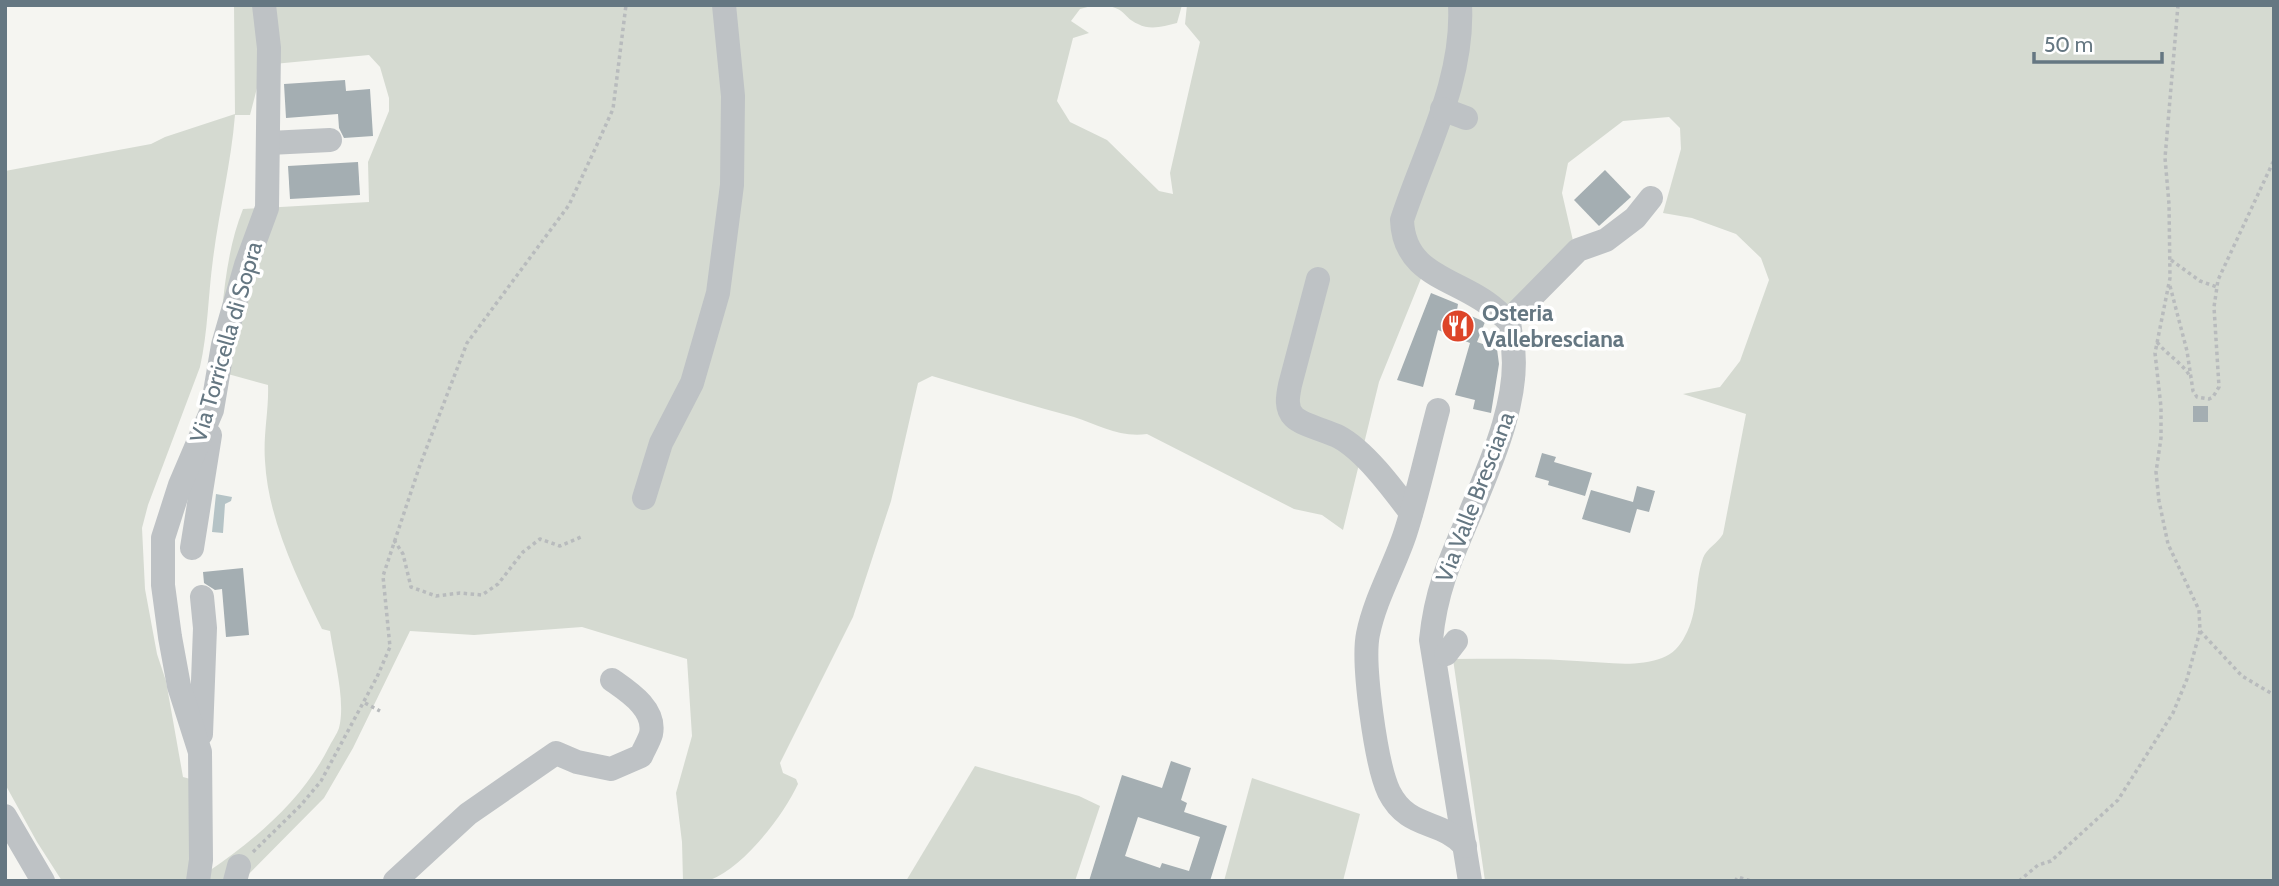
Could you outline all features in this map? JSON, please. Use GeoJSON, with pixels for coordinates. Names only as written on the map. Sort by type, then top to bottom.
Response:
{"type":"FeatureCollection","features":[{"type":"Feature","properties":{"kind":"street","name":"Via Torricella di Sopra"},"geometry":{"type":"LineString","coordinates":[[198,881],[201,860],[200,752],[179,686],[170,638],[163,585],[163,538],[180,485],[212,410],[223,345],[246,265],[267,208],[269,48],[264,5]]}},
{"type":"Feature","properties":{"kind":"street"},"geometry":{"type":"LineString","coordinates":[[644,498],[662,443],[692,383],[718,293],[732,185],[733,96],[724,5]]}},
{"type":"Feature","properties":{"kind":"street"},"geometry":{"type":"LineString","coordinates":[[1460,5],[1458,59],[1402,220],[1403,239],[1409,251],[1424,267],[1487,302],[1508,321],[1578,250],[1606,240],[1635,218],[1651,198]]}},
{"type":"Feature","properties":{"kind":"street"},"geometry":{"type":"LineString","coordinates":[[1442,109],[1466,118]]}},
{"type":"Feature","properties":{"kind":"street"},"geometry":{"type":"LineString","coordinates":[[269,143],[330,140]]}},
{"type":"Feature","properties":{"kind":"street"},"geometry":{"type":"LineString","coordinates":[[1318,279],[1290,385],[1287,400],[1289,409],[1294,417],[1341,438],[1387,481],[1410,513]]}},
{"type":"Feature","properties":{"kind":"street","name":"Via Valle Bresciana"},"geometry":{"type":"LineString","coordinates":[[1470,881],[1431,640],[1435,606],[1441,586],[1504,425],[1513,394],[1514,346],[1508,321]]}},
{"type":"Feature","properties":{"kind":"street"},"geometry":{"type":"LineString","coordinates":[[192,548],[209,447],[212,410]]}},
{"type":"Feature","properties":{"kind":"street"},"geometry":{"type":"LineString","coordinates":[[1438,410],[1410,513],[1368,635],[1367,673],[1376,737],[1389,792],[1408,815],[1421,824],[1451,833],[1465,846]]}},
{"type":"Feature","properties":{"kind":"street"},"geometry":{"type":"LineString","coordinates":[[200,752],[205,628],[202,597]]}},
{"type":"Feature","properties":{"kind":"street"},"geometry":{"type":"LineString","coordinates":[[395,881],[468,814],[556,753],[577,762],[611,769],[641,756],[651,732],[648,714],[633,695],[612,680]]}},
{"type":"Feature","properties":{"kind":"street"},"geometry":{"type":"LineString","coordinates":[[5,816],[43,881]]}},
{"type":"Feature","properties":{"kind":"path"},"geometry":{"type":"LineString","coordinates":[[237,873],[321,781],[365,702],[390,648],[383,576],[394,540],[467,343],[569,205],[613,109],[626,5]]}},
{"type":"Feature","properties":{"kind":"path"},"geometry":{"type":"LineString","coordinates":[[2019,881],[2038,865],[2051,861],[2119,800],[2173,713],[2188,679],[2200,631],[2199,610],[2168,544],[2156,472],[2161,439],[2161,407],[2155,354],[2169,283],[2165,158],[2178,5]]}},
{"type":"Feature","properties":{"kind":"path"},"geometry":{"type":"LineString","coordinates":[[2169,283],[2187,351],[2193,391],[2203,399],[2213,397],[2218,387],[2214,307],[2217,287],[2231,249],[2274,160]]}},
{"type":"Feature","properties":{"kind":"path"},"geometry":{"type":"LineString","coordinates":[[2170,260],[2200,281],[2217,287]]}},
{"type":"Feature","properties":{"kind":"path"},"geometry":{"type":"LineString","coordinates":[[2157,342],[2166,354],[2183,364],[2192,380]]}},
{"type":"Feature","properties":{"kind":"path"},"geometry":{"type":"LineString","coordinates":[[394,540],[403,554],[411,587],[436,596],[460,593],[482,595],[498,584],[523,552],[540,539],[560,546],[582,537]]}},
{"type":"Feature","properties":{"kind":"path"},"geometry":{"type":"LineString","coordinates":[[2200,631],[2242,676],[2274,695]]}},
{"type":"Feature","properties":{"kind":"path"},"geometry":{"type":"LineString","coordinates":[[365,702],[380,711]]}},
{"type":"Feature","properties":{"kind":"path"},"geometry":{"type":"LineString","coordinates":[[1735,881],[1738,877],[1751,881]]}},
{"type":"Feature","properties":{"kind":"shaded area"},"geometry":{"type":"Polygon","coordinates":[[[234,5],[1095,5],[1080,9],[1071,21],[1089,33],[1073,38],[1057,101],[1070,122],[1107,140],[1159,191],[1173,194],[1170,173],[1200,42],[1185,24],[1187,5],[2274,5],[2274,881],[1485,881],[1453,659],[1546,659],[1631,664],[1666,656],[1683,640],[1694,608],[1703,558],[1723,534],[1746,414],[1683,394],[1720,387],[1740,361],[1769,280],[1761,258],[1736,234],[1692,218],[1663,213],[1681,149],[1680,128],[1669,117],[1623,121],[1568,163],[1562,193],[1574,245],[1508,314],[1434,269],[1398,218],[1422,276],[1379,382],[1343,530],[1322,515],[1294,509],[1147,434],[1110,430],[932,376],[918,383],[891,501],[853,617],[780,763],[783,773],[796,779],[798,784],[773,825],[749,852],[723,873],[707,881],[683,881],[676,793],[692,736],[687,659],[582,627],[474,635],[410,631],[353,748],[324,798],[242,881],[209,881],[209,871],[261,831],[306,784],[337,733],[341,717],[330,631],[322,629],[285,548],[267,483],[265,451],[268,385],[217,371],[224,289],[231,248],[243,209],[369,202],[368,162],[389,111],[389,98],[380,67],[369,55],[263,65],[250,115],[235,115],[200,367],[148,505],[142,528],[145,589],[157,654],[166,681],[183,777],[194,780],[188,881],[62,881],[5,784],[5,171],[151,144],[235,114],[234,5]]]}},
{"type":"Feature","properties":{"kind":"shaded area"},"geometry":{"type":"Polygon","coordinates":[[[1104,5],[1182,5],[1177,23],[1153,28],[1138,24],[1121,11],[1104,5]]]}},
{"type":"Feature","properties":{"kind":"shaded area"},"geometry":{"type":"Polygon","coordinates":[[[216,494],[232,497],[231,501],[225,504],[223,533],[212,532],[216,494]]]}},
{"type":"Feature","properties":{"kind":"shaded area"},"geometry":{"type":"Polygon","coordinates":[[[975,766],[1079,796],[1100,806],[1075,881],[906,881],[975,766]]]}},
{"type":"Feature","properties":{"kind":"shaded area"},"geometry":{"type":"Polygon","coordinates":[[[1252,778],[1360,814],[1343,881],[1224,881],[1252,778]]]}},
{"type":"Feature","properties":{"kind":"building"},"geometry":{"type":"Polygon","coordinates":[[[345,80],[346,91],[370,89],[373,136],[344,138],[339,128],[338,114],[286,118],[284,84],[345,80]]]}},
{"type":"Feature","properties":{"kind":"building"},"geometry":{"type":"Polygon","coordinates":[[[358,162],[360,195],[290,199],[288,166],[358,162]]]}},
{"type":"Feature","properties":{"kind":"building"},"geometry":{"type":"Polygon","coordinates":[[[1605,170],[1631,197],[1599,226],[1574,200],[1605,170]]]}},
{"type":"Feature","properties":{"kind":"building"},"geometry":{"type":"Polygon","coordinates":[[[1431,293],[1458,304],[1457,310],[1485,322],[1477,342],[1497,349],[1499,364],[1491,413],[1473,409],[1475,400],[1455,395],[1470,343],[1438,330],[1423,387],[1397,380],[1431,293]]]}},
{"type":"Feature","properties":{"kind":"building"},"geometry":{"type":"Polygon","coordinates":[[[2193,406],[2208,406],[2208,422],[2193,422],[2193,406]]]}},
{"type":"Feature","properties":{"kind":"building"},"geometry":{"type":"Polygon","coordinates":[[[1542,453],[1556,457],[1554,462],[1592,473],[1585,496],[1548,485],[1549,481],[1535,477],[1542,453]]]}},
{"type":"Feature","properties":{"kind":"building"},"geometry":{"type":"Polygon","coordinates":[[[1637,486],[1655,491],[1649,512],[1637,509],[1630,533],[1582,519],[1591,490],[1633,502],[1637,486]]]}},
{"type":"Feature","properties":{"kind":"building"},"geometry":{"type":"Polygon","coordinates":[[[243,568],[249,635],[226,637],[222,589],[215,590],[204,583],[203,572],[243,568]]]}},
{"type":"Feature","properties":{"kind":"building"},"geometry":{"type":"Polygon","coordinates":[[[1171,761],[1191,768],[1181,800],[1187,803],[1184,812],[1227,826],[1210,881],[1089,881],[1122,775],[1162,788],[1171,761]],[[1138,817],[1125,856],[1160,868],[1162,863],[1189,871],[1200,837],[1138,817]]]}},
{"type":"Feature","properties":{"kind":"place","name":"Osteria Vallebresciana"},"geometry":{"type":"Point","coordinates":[1458,326]}}]}
